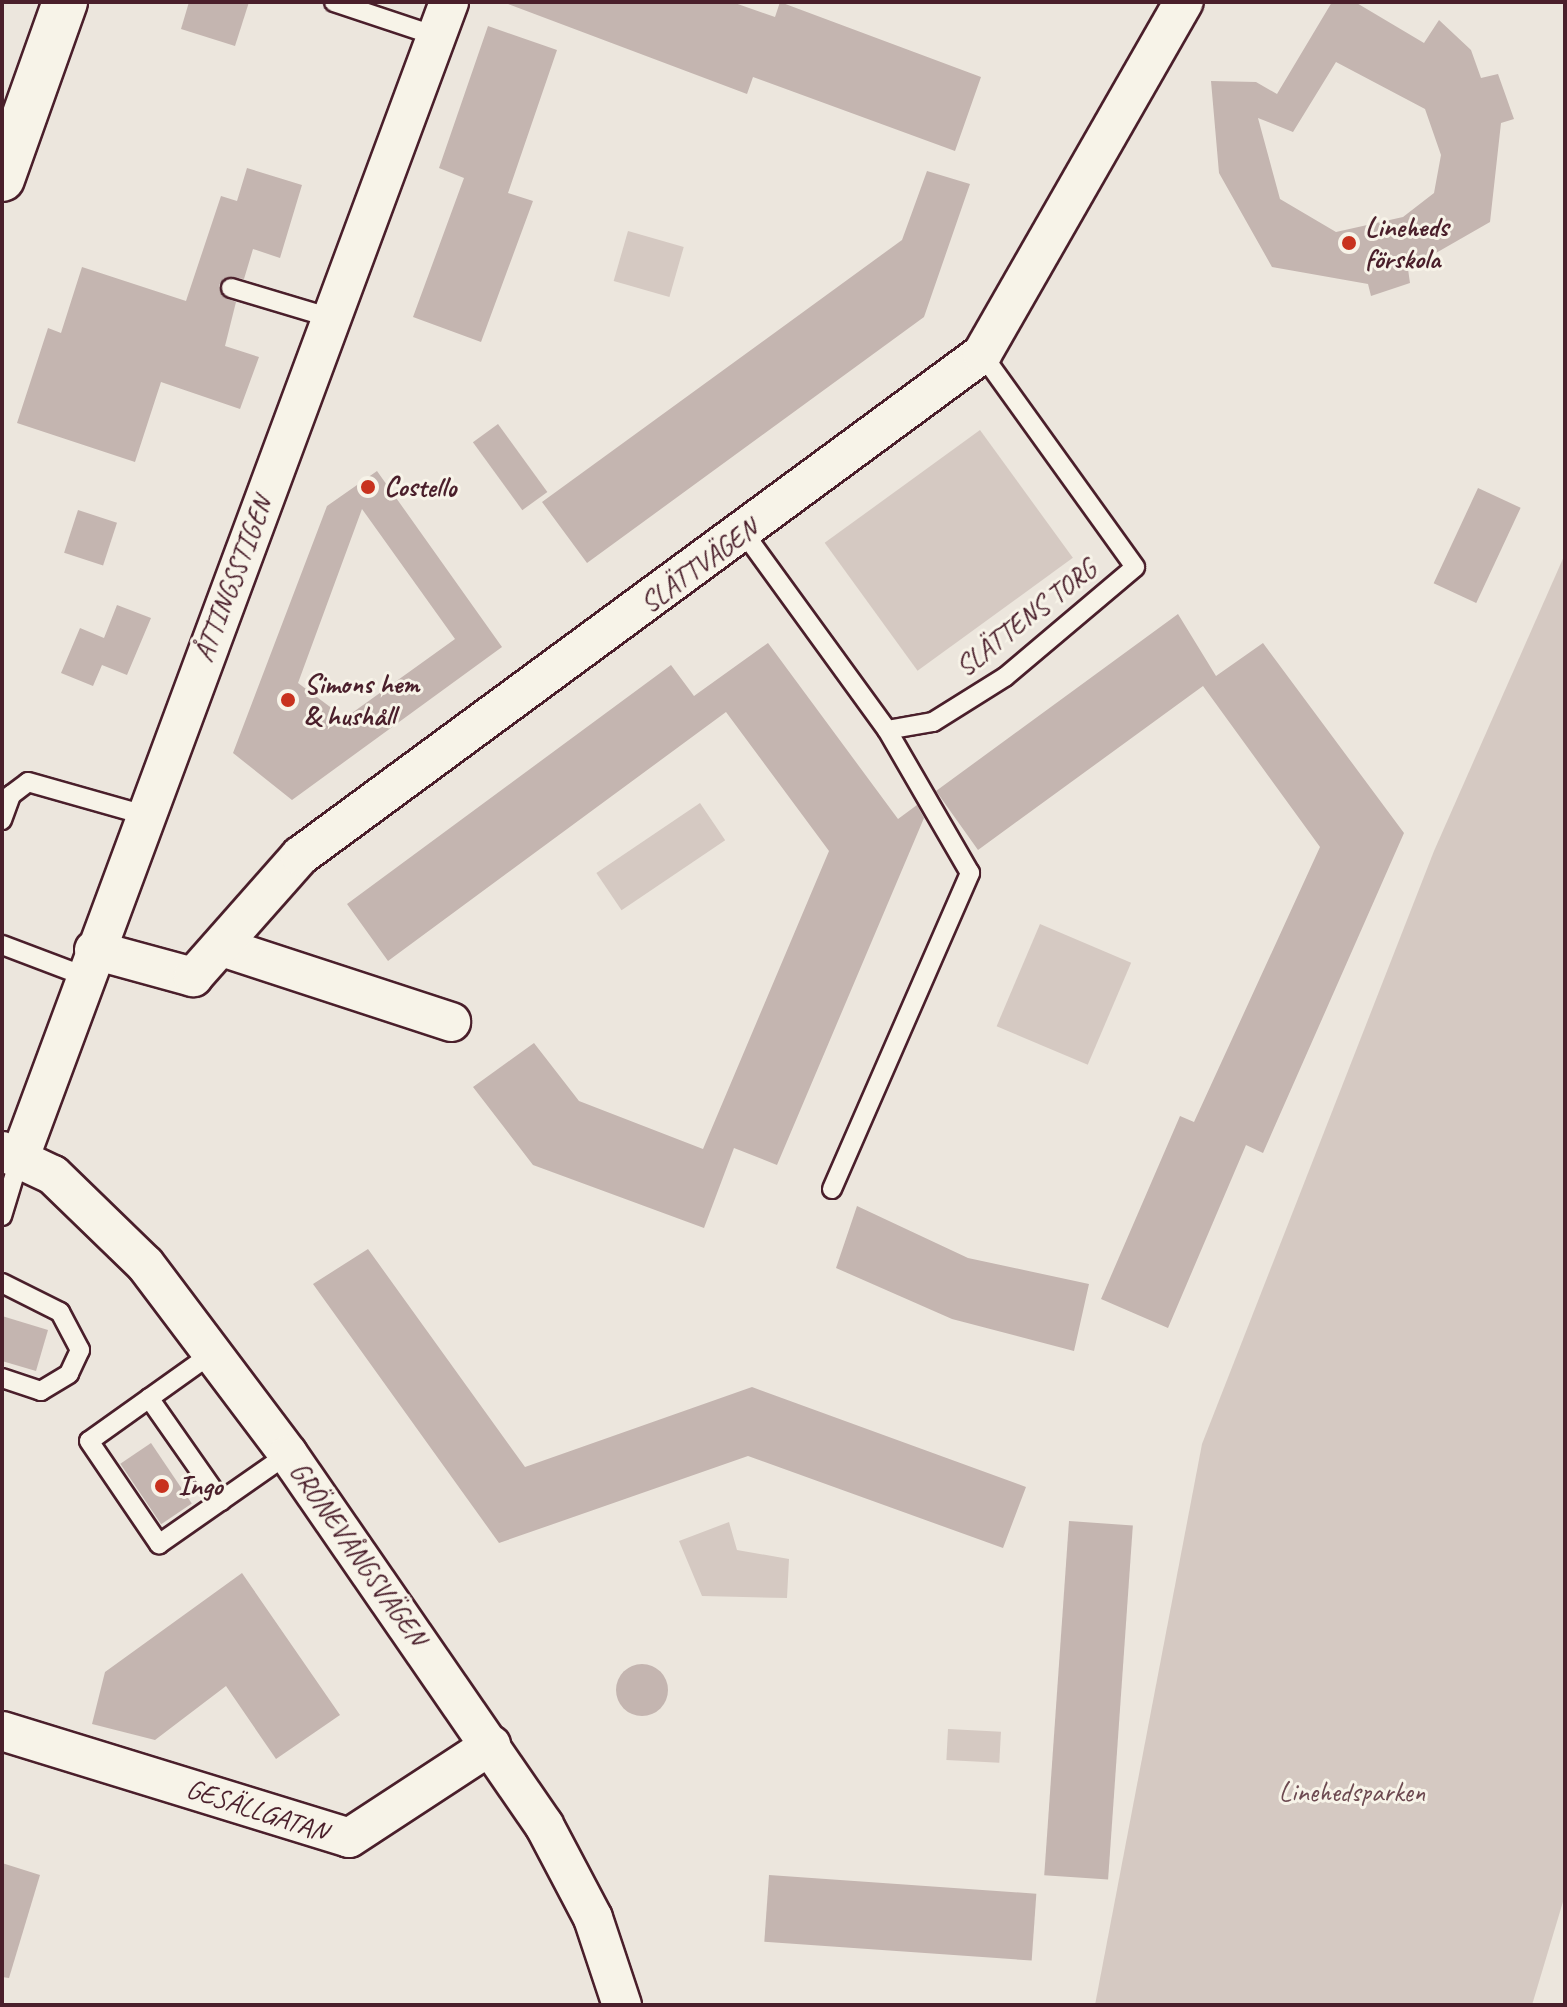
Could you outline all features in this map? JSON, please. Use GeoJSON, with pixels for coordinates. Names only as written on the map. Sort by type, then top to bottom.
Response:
{"type":"FeatureCollection","features":[{"type":"Feature","properties":{"kind":"highway"},"geometry":{"type":"LineString","coordinates":[[2,179],[65,2]]}},
{"type":"Feature","properties":{"kind":"street","name":"SLÄTTVÄGEN"},"geometry":{"type":"LineString","coordinates":[[89,963],[193,977],[225,948],[300,856],[744,533],[982,354],[1184,2]]}},
{"type":"Feature","properties":{"kind":"street","name":"ÅTTINGSSTIGEN"},"geometry":{"type":"LineString","coordinates":[[11,1154],[89,963],[442,19]]}},
{"type":"Feature","properties":{"kind":"street"},"geometry":{"type":"LineString","coordinates":[[225,948],[451,1022]]}},
{"type":"Feature","properties":{"kind":"street","name":"GRÖNEVÅNGSVÄGEN"},"geometry":{"type":"LineString","coordinates":[[11,1154],[96,1213],[214,1352],[288,1454],[491,1745],[593,1918],[622,2005]]}},
{"type":"Feature","properties":{"kind":"street","name":"GESÄLLGATAN"},"geometry":{"type":"LineString","coordinates":[[2,1731],[311,1832],[349,1838],[491,1745]]}},
{"type":"Feature","properties":{"kind":"lane"},"geometry":{"type":"LineString","coordinates":[[334,2],[442,19]]}},
{"type":"Feature","properties":{"kind":"lane"},"geometry":{"type":"LineString","coordinates":[[231,288],[331,318]]}},
{"type":"Feature","properties":{"kind":"lane","name":"SLÄTTENS TORG"},"geometry":{"type":"LineString","coordinates":[[887,730],[933,722],[1005,677],[1135,567],[982,354]]}},
{"type":"Feature","properties":{"kind":"lane"},"geometry":{"type":"LineString","coordinates":[[744,533],[887,730],[970,873],[832,1189]]}},
{"type":"Feature","properties":{"kind":"lane"},"geometry":{"type":"LineString","coordinates":[[2,820],[11,795],[28,782],[145,815]]}},
{"type":"Feature","properties":{"kind":"lane"},"geometry":{"type":"LineString","coordinates":[[2,945],[89,963]]}},
{"type":"Feature","properties":{"kind":"lane"},"geometry":{"type":"LineString","coordinates":[[2,1216],[11,1154]]}},
{"type":"Feature","properties":{"kind":"lane"},"geometry":{"type":"LineString","coordinates":[[2,1283],[60,1312],[80,1350],[69,1374],[41,1391],[2,1378]]}},
{"type":"Feature","properties":{"kind":"lane"},"geometry":{"type":"LineString","coordinates":[[214,1352],[89,1441],[159,1544],[288,1454]]}},
{"type":"Feature","properties":{"kind":"lane"},"geometry":{"type":"LineString","coordinates":[[149,1398],[221,1501]]}},
{"type":"Feature","properties":{"kind":"green space"},"geometry":{"type":"Polygon","coordinates":[[[628,231],[684,247],[669,297],[614,281],[628,231]]]}},
{"type":"Feature","properties":{"kind":"green space"},"geometry":{"type":"Polygon","coordinates":[[[980,430],[1073,558],[918,671],[825,543],[980,430]]]}},
{"type":"Feature","properties":{"kind":"green space","name":"Linehedsparken"},"geometry":{"type":"Polygon","coordinates":[[[1565,554],[1565,1895],[1532,2005],[1095,2005],[1202,1444],[1434,851],[1565,554]]]}},
{"type":"Feature","properties":{"kind":"green space"},"geometry":{"type":"Polygon","coordinates":[[[700,803],[725,840],[622,910],[596,873],[700,803]]]}},
{"type":"Feature","properties":{"kind":"green space"},"geometry":{"type":"Polygon","coordinates":[[[1040,924],[1131,963],[1088,1065],[997,1026],[1040,924]]]}},
{"type":"Feature","properties":{"kind":"green space"},"geometry":{"type":"Polygon","coordinates":[[[729,1522],[737,1550],[789,1559],[787,1598],[702,1596],[679,1541],[729,1522]]]}},
{"type":"Feature","properties":{"kind":"green space"},"geometry":{"type":"Polygon","coordinates":[[[948,1729],[1001,1732],[999,1763],[946,1760],[948,1729]]]}},
{"type":"Feature","properties":{"kind":"building"},"geometry":{"type":"Polygon","coordinates":[[[189,2],[249,2],[235,46],[181,29],[189,2]]]}},
{"type":"Feature","properties":{"kind":"building"},"geometry":{"type":"Polygon","coordinates":[[[503,2],[732,2],[775,17],[780,2],[981,77],[955,151],[753,77],[747,94],[503,2]]]}},
{"type":"Feature","properties":{"kind":"building"},"geometry":{"type":"Polygon","coordinates":[[[1332,2],[1355,2],[1424,43],[1439,20],[1471,50],[1481,78],[1498,74],[1514,119],[1501,123],[1490,222],[1408,269],[1410,283],[1371,296],[1368,284],[1272,267],[1219,173],[1211,81],[1256,82],[1277,94],[1332,2]],[[1336,62],[1293,132],[1258,118],[1280,199],[1336,232],[1403,217],[1434,193],[1441,155],[1425,109],[1336,62]]]}},
{"type":"Feature","properties":{"kind":"building"},"geometry":{"type":"Polygon","coordinates":[[[488,26],[557,50],[508,193],[533,201],[481,342],[413,317],[464,178],[439,168],[488,26]]]}},
{"type":"Feature","properties":{"kind":"building"},"geometry":{"type":"Polygon","coordinates":[[[247,168],[302,185],[280,258],[253,249],[244,279],[228,277],[219,285],[223,297],[236,302],[225,346],[259,357],[240,409],[161,382],[135,462],[17,423],[48,328],[61,333],[82,267],[186,301],[221,196],[237,201],[247,168]]]}},
{"type":"Feature","properties":{"kind":"building"},"geometry":{"type":"Polygon","coordinates":[[[927,171],[970,184],[924,317],[587,563],[542,502],[902,240],[927,171]]]}},
{"type":"Feature","properties":{"kind":"building"},"geometry":{"type":"Polygon","coordinates":[[[498,424],[547,492],[522,510],[473,442],[498,424]]]}},
{"type":"Feature","properties":{"kind":"building"},"geometry":{"type":"Polygon","coordinates":[[[377,471],[502,647],[292,800],[233,753],[327,506],[377,471]],[[362,509],[298,683],[345,718],[455,639],[362,509]]]}},
{"type":"Feature","properties":{"kind":"building"},"geometry":{"type":"Polygon","coordinates":[[[1478,488],[1521,508],[1476,603],[1434,583],[1478,488]]]}},
{"type":"Feature","properties":{"kind":"building"},"geometry":{"type":"Polygon","coordinates":[[[78,510],[117,523],[103,565],[64,553],[78,510]]]}},
{"type":"Feature","properties":{"kind":"building"},"geometry":{"type":"Polygon","coordinates":[[[117,605],[151,618],[127,675],[102,665],[93,686],[61,673],[80,628],[104,638],[117,605]]]}},
{"type":"Feature","properties":{"kind":"building"},"geometry":{"type":"Polygon","coordinates":[[[1178,614],[1216,676],[1263,643],[1404,833],[1263,1153],[1246,1145],[1168,1328],[1101,1299],[1180,1116],[1194,1122],[1320,847],[1203,686],[978,850],[936,791],[1178,614]]]}},
{"type":"Feature","properties":{"kind":"building"},"geometry":{"type":"Polygon","coordinates":[[[768,643],[898,819],[917,805],[924,818],[777,1165],[734,1148],[704,1228],[533,1165],[473,1087],[534,1043],[579,1101],[703,1149],[829,851],[726,712],[388,961],[347,904],[671,665],[694,696],[768,643]]]}},
{"type":"Feature","properties":{"kind":"building"},"geometry":{"type":"Polygon","coordinates":[[[857,1206],[968,1258],[1089,1284],[1074,1351],[952,1319],[836,1268],[857,1206]]]}},
{"type":"Feature","properties":{"kind":"building"},"geometry":{"type":"Polygon","coordinates":[[[368,1249],[525,1467],[752,1387],[1026,1487],[1003,1548],[748,1456],[499,1543],[313,1284],[368,1249]]]}},
{"type":"Feature","properties":{"kind":"building"},"geometry":{"type":"Polygon","coordinates":[[[2,1316],[48,1330],[36,1371],[2,1361],[2,1316]]]}},
{"type":"Feature","properties":{"kind":"building"},"geometry":{"type":"Polygon","coordinates":[[[151,1443],[192,1504],[161,1524],[120,1464],[151,1443]]]}},
{"type":"Feature","properties":{"kind":"building"},"geometry":{"type":"Polygon","coordinates":[[[1069,1521],[1133,1525],[1108,1880],[1044,1875],[1069,1521]]]}},
{"type":"Feature","properties":{"kind":"building"},"geometry":{"type":"Polygon","coordinates":[[[242,1573],[340,1715],[276,1759],[226,1686],[155,1740],[92,1724],[105,1672],[242,1573]]]}},
{"type":"Feature","properties":{"kind":"building"},"geometry":{"type":"Polygon","coordinates":[[[642,1664],[660,1672],[668,1690],[660,1708],[642,1716],[624,1708],[616,1690],[624,1672],[642,1664]]]}},
{"type":"Feature","properties":{"kind":"building"},"geometry":{"type":"Polygon","coordinates":[[[2,1863],[40,1875],[9,1978],[2,1977],[2,1863]]]}},
{"type":"Feature","properties":{"kind":"building"},"geometry":{"type":"Polygon","coordinates":[[[769,1875],[1036,1894],[1032,1961],[764,1942],[769,1875]]]}},
{"type":"Feature","properties":{"kind":"place","name":"Lineheds förskola"},"geometry":{"type":"Point","coordinates":[1349,243]}},
{"type":"Feature","properties":{"kind":"place","name":"Costello"},"geometry":{"type":"Point","coordinates":[368,487]}},
{"type":"Feature","properties":{"kind":"place","name":"Simons hem & hushåll"},"geometry":{"type":"Point","coordinates":[288,700]}},
{"type":"Feature","properties":{"kind":"place","name":"Ingo"},"geometry":{"type":"Point","coordinates":[162,1486]}}]}
